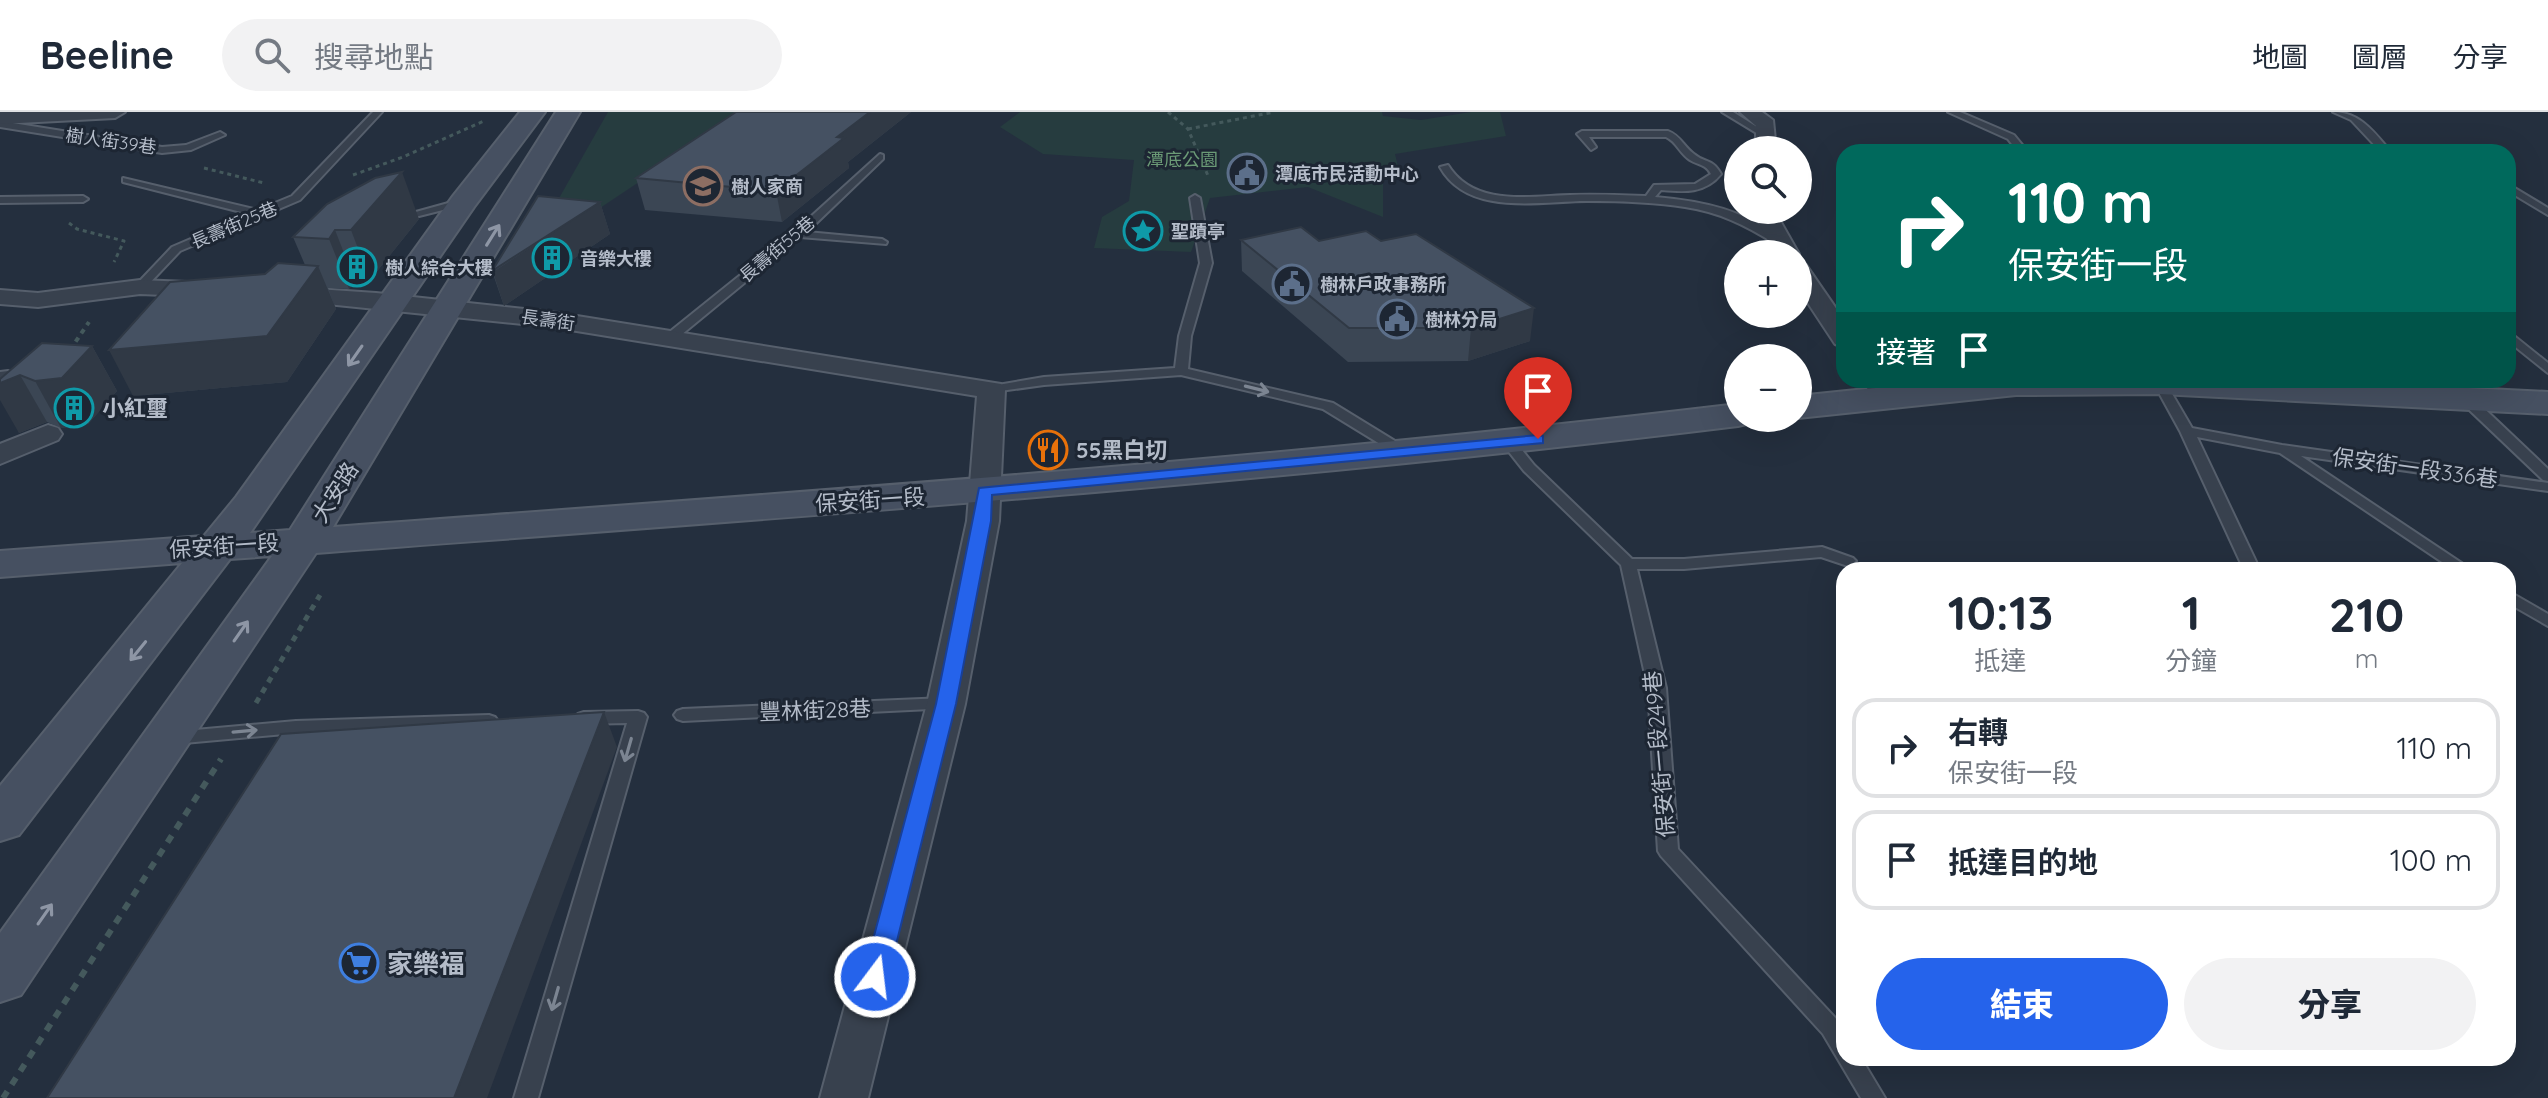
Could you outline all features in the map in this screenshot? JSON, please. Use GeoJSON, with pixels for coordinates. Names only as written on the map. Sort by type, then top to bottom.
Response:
{"type":"FeatureCollection","features":[{"type":"Feature","properties":{"kind":"street"},"geometry":{"type":"LineString","coordinates":[[2,125],[115,112]]}},
{"type":"Feature","properties":{"kind":"street"},"geometry":{"type":"LineString","coordinates":[[0,822],[220,546],[463,202],[533,112]]}},
{"type":"Feature","properties":{"kind":"street","name":"大安路"},"geometry":{"type":"LineString","coordinates":[[0,978],[305,539],[568,112]]}},
{"type":"Feature","properties":{"kind":"street"},"geometry":{"type":"LineString","coordinates":[[1750,112],[1766,124],[1767,136]]}},
{"type":"Feature","properties":{"kind":"street"},"geometry":{"type":"LineString","coordinates":[[0,297],[38,300],[140,287],[232,291]]}},
{"type":"Feature","properties":{"kind":"street","name":"長壽街"},"geometry":{"type":"LineString","coordinates":[[263,293],[298,290],[448,307],[671,337],[991,390]]}},
{"type":"Feature","properties":{"kind":"street"},"geometry":{"type":"LineString","coordinates":[[1812,291],[1836,327]]}},
{"type":"Feature","properties":{"kind":"street"},"geometry":{"type":"LineString","coordinates":[[1812,404],[1882,388]]}},
{"type":"Feature","properties":{"kind":"street"},"geometry":{"type":"LineString","coordinates":[[2278,388],[2548,403]]}},
{"type":"Feature","properties":{"kind":"street"},"geometry":{"type":"LineString","coordinates":[[844,1098],[946,704],[983,521],[991,390]]}},
{"type":"Feature","properties":{"kind":"street","name":"保安街一段"},"geometry":{"type":"LineString","coordinates":[[0,564],[984,491],[1509,443],[1724,417]]}},
{"type":"Feature","properties":{"kind":"street"},"geometry":{"type":"LineString","coordinates":[[0,455],[48,434]]}},
{"type":"Feature","properties":{"kind":"lane","name":"長壽街25巷"},"geometry":{"type":"LineString","coordinates":[[140,287],[176,249],[296,198],[378,112]]}},
{"type":"Feature","properties":{"kind":"lane"},"geometry":{"type":"LineString","coordinates":[[1726,112],[1744,119],[1760,136]]}},
{"type":"Feature","properties":{"kind":"lane"},"geometry":{"type":"LineString","coordinates":[[1952,112],[2011,137],[2017,144]]}},
{"type":"Feature","properties":{"kind":"lane"},"geometry":{"type":"LineString","coordinates":[[2337,112],[2354,118],[2378,144]]}},
{"type":"Feature","properties":{"kind":"lane","name":"樹人街39巷"},"geometry":{"type":"LineString","coordinates":[[2,125],[162,150],[188,148],[220,135]]}},
{"type":"Feature","properties":{"kind":"lane"},"geometry":{"type":"LineString","coordinates":[[1591,147],[1582,134],[1668,134],[1676,138],[1691,157],[1711,165],[1716,174],[1710,183],[1697,189],[1658,187],[1648,200]]}},
{"type":"Feature","properties":{"kind":"lane","name":"長壽街55巷"},"geometry":{"type":"LineString","coordinates":[[671,337],[798,234],[880,157]]}},
{"type":"Feature","properties":{"kind":"lane"},"geometry":{"type":"LineString","coordinates":[[1445,167],[1463,185],[1487,196],[1512,201],[1567,198],[1648,200],[1723,212],[1769,240]]}},
{"type":"Feature","properties":{"kind":"lane"},"geometry":{"type":"LineString","coordinates":[[127,180],[260,214]]}},
{"type":"Feature","properties":{"kind":"lane"},"geometry":{"type":"LineString","coordinates":[[2516,192],[2548,212]]}},
{"type":"Feature","properties":{"kind":"lane"},"geometry":{"type":"LineString","coordinates":[[1181,371],[1185,336],[1206,263],[1195,198]]}},
{"type":"Feature","properties":{"kind":"lane"},"geometry":{"type":"LineString","coordinates":[[0,200],[83,199]]}},
{"type":"Feature","properties":{"kind":"lane"},"geometry":{"type":"LineString","coordinates":[[388,221],[463,202]]}},
{"type":"Feature","properties":{"kind":"lane"},"geometry":{"type":"LineString","coordinates":[[798,234],[882,242]]}},
{"type":"Feature","properties":{"kind":"lane"},"geometry":{"type":"LineString","coordinates":[[0,305],[38,300]]}},
{"type":"Feature","properties":{"kind":"lane"},"geometry":{"type":"LineString","coordinates":[[2516,342],[2548,369]]}},
{"type":"Feature","properties":{"kind":"lane"},"geometry":{"type":"LineString","coordinates":[[991,390],[1044,381],[1181,371],[1328,406],[1404,453]]}},
{"type":"Feature","properties":{"kind":"lane"},"geometry":{"type":"LineString","coordinates":[[2163,388],[2187,431],[2248,562]]}},
{"type":"Feature","properties":{"kind":"lane"},"geometry":{"type":"LineString","coordinates":[[2466,399],[2548,477]]}},
{"type":"Feature","properties":{"kind":"lane","name":"保安街一段336巷"},"geometry":{"type":"LineString","coordinates":[[2187,431],[2282,449],[2548,487]]}},
{"type":"Feature","properties":{"kind":"lane"},"geometry":{"type":"LineString","coordinates":[[1509,443],[1529,468],[1628,564],[1684,564],[1822,552],[1848,561]]}},
{"type":"Feature","properties":{"kind":"lane","name":"保安街一段336巷"},"geometry":{"type":"LineString","coordinates":[[2282,449],[2452,562]]}},
{"type":"Feature","properties":{"kind":"lane","name":"保安街一段249巷"},"geometry":{"type":"LineString","coordinates":[[1628,564],[1657,688],[1668,851],[1836,1036]]}},
{"type":"Feature","properties":{"kind":"lane"},"geometry":{"type":"LineString","coordinates":[[2516,601],[2548,621]]}},
{"type":"Feature","properties":{"kind":"lane","name":"豐林街28巷"},"geometry":{"type":"LineString","coordinates":[[683,715],[946,704]]}},
{"type":"Feature","properties":{"kind":"lane"},"geometry":{"type":"LineString","coordinates":[[526,1098],[612,781],[638,717],[560,719]]}},
{"type":"Feature","properties":{"kind":"lane"},"geometry":{"type":"LineString","coordinates":[[167,738],[296,727],[514,720]]}},
{"type":"Feature","properties":{"kind":"lane"},"geometry":{"type":"LineString","coordinates":[[1854,1066],[1873,1098]]}},
{"type":"Feature","properties":{"kind":"path"},"geometry":{"type":"LineString","coordinates":[[1168,112],[1188,129],[1214,189],[1195,198]]}},
{"type":"Feature","properties":{"kind":"path"},"geometry":{"type":"LineString","coordinates":[[1188,129],[1274,112]]}},
{"type":"Feature","properties":{"kind":"path"},"geometry":{"type":"LineString","coordinates":[[3,1098],[239,731],[320,595]]}},
{"type":"Feature","properties":{"kind":"green space"},"geometry":{"type":"Polygon","coordinates":[[[608,112],[744,112],[597,210],[554,207],[608,112]]]}},
{"type":"Feature","properties":{"kind":"green space","name":"潭底公園"},"geometry":{"type":"Polygon","coordinates":[[[1020,112],[1382,112],[1383,116],[1421,120],[1471,112],[1500,112],[1506,136],[1395,154],[1398,166],[1383,175],[1383,217],[1308,187],[1210,198],[1191,252],[1094,248],[1102,217],[1129,201],[1134,160],[1043,154],[1000,127],[1020,112]]]}},
{"type":"Feature","properties":{"kind":"building"},"geometry":{"type":"Polygon","coordinates":[[[736,112],[870,112],[837,137],[844,138],[776,191],[636,178],[736,112]]]}},
{"type":"Feature","properties":{"kind":"building"},"geometry":{"type":"Polygon","coordinates":[[[402,172],[351,230],[335,230],[329,239],[293,237],[327,204],[375,178],[402,172]]]}},
{"type":"Feature","properties":{"kind":"building"},"geometry":{"type":"Polygon","coordinates":[[[538,196],[600,202],[492,271],[538,196]]]}},
{"type":"Feature","properties":{"kind":"building"},"geometry":{"type":"Polygon","coordinates":[[[1301,227],[1319,241],[1366,231],[1381,241],[1416,234],[1534,308],[1471,328],[1349,328],[1241,240],[1301,227]]]}},
{"type":"Feature","properties":{"kind":"building"},"geometry":{"type":"Polygon","coordinates":[[[278,263],[318,266],[267,336],[109,350],[170,282],[265,274],[278,263]]]}},
{"type":"Feature","properties":{"kind":"building"},"geometry":{"type":"Polygon","coordinates":[[[42,343],[92,346],[62,378],[35,381],[20,375],[0,383],[0,379],[42,343]]]}},
{"type":"Feature","properties":{"kind":"building","name":"家樂福"},"geometry":{"type":"Polygon","coordinates":[[[604,712],[454,1098],[47,1098],[281,734],[604,712]]]}},
{"type":"Feature","properties":{"kind":"place","name":"潭底市民活動中心"},"geometry":{"type":"Point","coordinates":[1247,173]}},
{"type":"Feature","properties":{"kind":"place","name":"樹人家商"},"geometry":{"type":"Point","coordinates":[703,186]}},
{"type":"Feature","properties":{"kind":"place","name":"聖蹟亭"},"geometry":{"type":"Point","coordinates":[1143,231]}},
{"type":"Feature","properties":{"kind":"place","name":"音樂大樓"},"geometry":{"type":"Point","coordinates":[552,258]}},
{"type":"Feature","properties":{"kind":"place","name":"樹人綜合大樓"},"geometry":{"type":"Point","coordinates":[357,267]}},
{"type":"Feature","properties":{"kind":"place","name":"樹林戶政事務所"},"geometry":{"type":"Point","coordinates":[1292,284]}},
{"type":"Feature","properties":{"kind":"place","name":"樹林分局"},"geometry":{"type":"Point","coordinates":[1397,319]}},
{"type":"Feature","properties":{"kind":"place","name":"小紅璽"},"geometry":{"type":"Point","coordinates":[74,408]}},
{"type":"Feature","properties":{"kind":"place","name":"55黑白切"},"geometry":{"type":"Point","coordinates":[1048,450]}},
{"type":"Feature","properties":{"kind":"place","name":"家樂福"},"geometry":{"type":"Point","coordinates":[359,963]}},
{"type":"Feature","properties":{"kind":"route"},"geometry":{"type":"LineString","coordinates":[[875,977],[946,704],[983,521],[984,491],[1538,439]]}}]}
